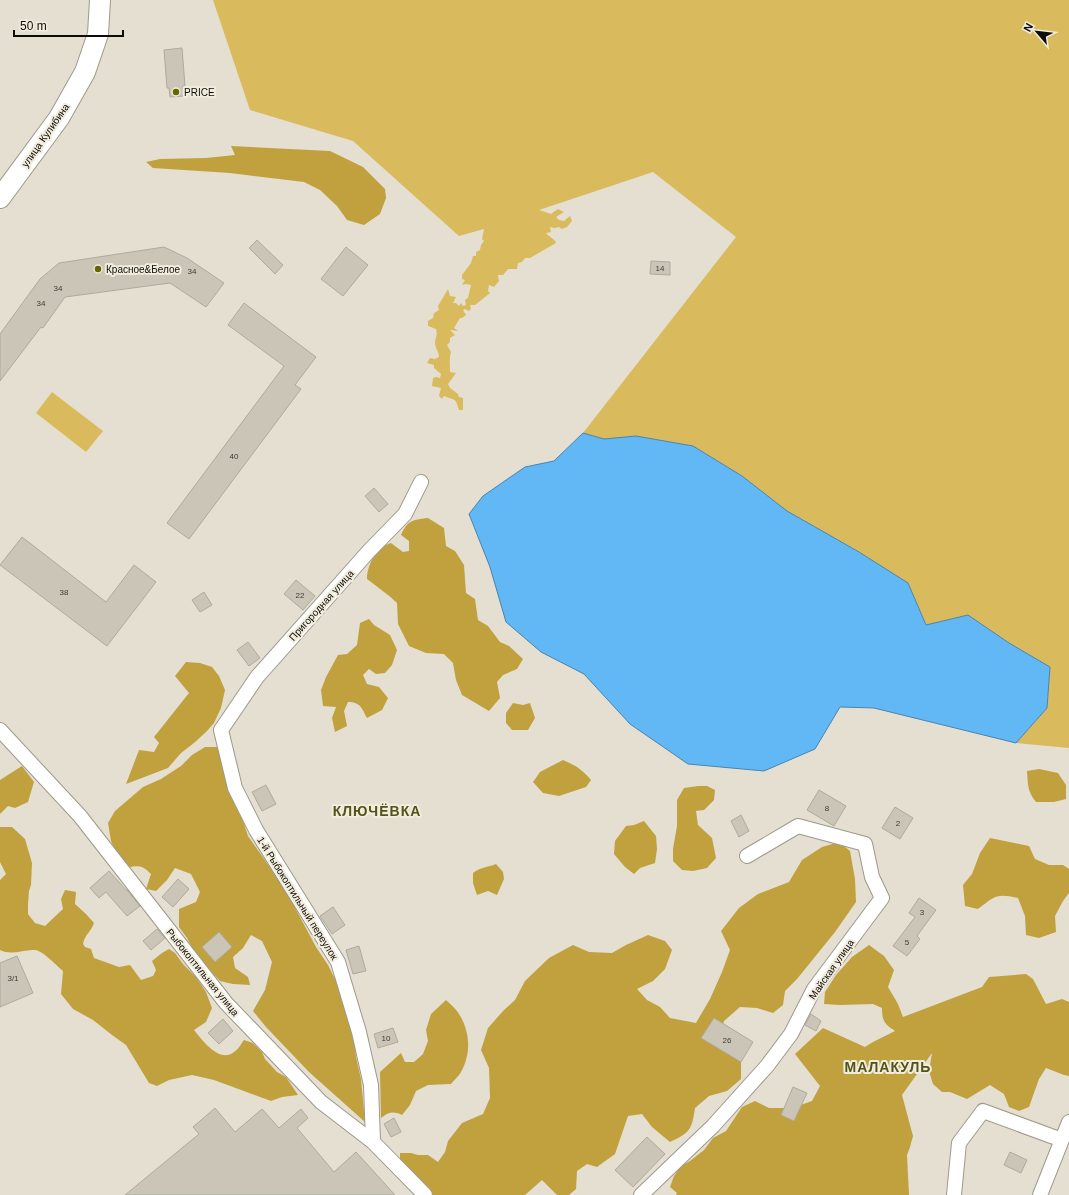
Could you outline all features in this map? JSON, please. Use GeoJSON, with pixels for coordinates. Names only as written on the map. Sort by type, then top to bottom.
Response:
{"type":"FeatureCollection","features":[{"type":"Feature","properties":{"kind":"main road","name":"улица Кулибина"},"geometry":{"type":"LineString","coordinates":[[0,198],[59,118],[85,72],[98,34],[101,0]]}},
{"type":"Feature","properties":{"kind":"street","name":"Пригородная улица"},"geometry":{"type":"LineString","coordinates":[[221,730],[257,677],[369,551],[405,514],[421,482]]}},
{"type":"Feature","properties":{"kind":"street","name":"Рыбокоптильная улица"},"geometry":{"type":"LineString","coordinates":[[0,730],[80,816],[226,1003],[321,1102],[373,1142],[425,1195]]}},
{"type":"Feature","properties":{"kind":"street","name":"1-й Рыбокоптильный переулок"},"geometry":{"type":"LineString","coordinates":[[221,730],[235,788],[256,830],[338,962],[359,1032],[371,1085],[373,1142]]}},
{"type":"Feature","properties":{"kind":"street","name":"Майская улица"},"geometry":{"type":"LineString","coordinates":[[641,1195],[713,1126],[767,1066],[791,1034],[814,989],[882,898],[872,877],[865,844],[798,826],[747,856]]}},
{"type":"Feature","properties":{"kind":"street"},"geometry":{"type":"LineString","coordinates":[[954,1195],[959,1143],[983,1111],[1062,1140]]}},
{"type":"Feature","properties":{"kind":"street"},"geometry":{"type":"LineString","coordinates":[[1040,1195],[1069,1122]]}},
{"type":"Feature","properties":{"kind":"shaded area"},"geometry":{"type":"Polygon","coordinates":[[[213,0],[1069,0],[1069,748],[1016,743],[1047,708],[1050,667],[1009,643],[968,615],[926,625],[908,583],[859,552],[787,511],[742,476],[693,446],[636,436],[604,439],[583,433],[736,237],[653,172],[539,210],[551,214],[558,209],[564,212],[556,217],[559,220],[564,221],[570,216],[572,221],[567,227],[562,229],[559,227],[550,227],[551,232],[546,233],[556,243],[530,258],[525,258],[522,262],[518,263],[517,269],[508,269],[503,275],[498,275],[499,281],[494,287],[489,285],[488,291],[490,293],[475,305],[470,305],[471,309],[469,311],[465,309],[463,310],[466,315],[460,318],[454,328],[458,331],[450,330],[455,335],[450,338],[450,342],[447,345],[451,352],[450,372],[456,373],[448,384],[459,397],[463,398],[463,410],[459,410],[457,403],[453,399],[444,396],[442,399],[439,396],[441,388],[432,386],[433,378],[440,378],[441,374],[434,368],[434,365],[427,363],[430,358],[435,359],[439,357],[435,345],[437,334],[436,329],[428,326],[428,321],[433,318],[434,313],[439,310],[438,306],[448,289],[450,296],[456,297],[453,303],[456,303],[459,306],[461,303],[463,306],[466,305],[465,300],[468,298],[471,285],[462,285],[465,280],[462,279],[462,275],[471,263],[473,256],[476,256],[476,252],[480,250],[484,241],[482,239],[484,229],[459,236],[353,141],[250,110],[213,0]]]}},
{"type":"Feature","properties":{"kind":"shaded area"},"geometry":{"type":"Polygon","coordinates":[[[231,146],[330,151],[363,167],[385,189],[386,198],[380,214],[364,225],[347,220],[337,206],[320,190],[304,182],[230,173],[153,168],[146,162],[160,159],[206,158],[235,155],[231,146]]]}},
{"type":"Feature","properties":{"kind":"shaded area"},"geometry":{"type":"Polygon","coordinates":[[[52,392],[103,431],[86,452],[36,413],[52,392]]]}},
{"type":"Feature","properties":{"kind":"shaded area"},"geometry":{"type":"Polygon","coordinates":[[[428,518],[444,528],[446,546],[455,551],[464,565],[466,593],[475,599],[478,620],[488,626],[500,642],[509,646],[523,659],[517,669],[503,675],[497,682],[500,698],[489,711],[462,695],[456,680],[453,663],[444,654],[426,653],[409,646],[398,624],[397,603],[367,579],[367,573],[371,562],[381,548],[391,543],[403,552],[409,551],[409,541],[401,535],[406,526],[418,519],[428,518]]]}},
{"type":"Feature","properties":{"kind":"shaded area"},"geometry":{"type":"Polygon","coordinates":[[[369,619],[374,625],[390,635],[397,650],[392,665],[385,673],[376,674],[369,669],[363,675],[367,684],[379,687],[388,698],[382,710],[367,718],[362,709],[356,703],[348,702],[344,711],[347,726],[335,732],[332,718],[336,707],[323,706],[321,690],[338,655],[347,654],[357,645],[360,623],[369,619]]]}},
{"type":"Feature","properties":{"kind":"shaded area"},"geometry":{"type":"Polygon","coordinates":[[[186,662],[200,663],[212,667],[219,676],[225,690],[221,708],[214,723],[194,743],[181,753],[168,768],[126,784],[139,750],[154,752],[159,743],[154,737],[189,693],[175,676],[186,662]]]}},
{"type":"Feature","properties":{"kind":"shaded area"},"geometry":{"type":"Polygon","coordinates":[[[513,703],[523,705],[530,703],[535,718],[528,730],[512,730],[506,723],[506,713],[513,703]]]}},
{"type":"Feature","properties":{"kind":"shaded area"},"geometry":{"type":"Polygon","coordinates":[[[205,747],[219,747],[248,836],[285,889],[337,983],[353,1032],[356,1057],[361,1079],[365,1122],[309,1072],[266,1027],[253,1011],[265,990],[272,962],[262,941],[251,935],[243,948],[233,957],[235,968],[248,977],[250,985],[233,984],[220,981],[196,956],[187,938],[179,927],[179,909],[196,902],[200,892],[191,874],[175,868],[167,880],[156,891],[146,889],[151,874],[142,867],[130,867],[117,854],[111,841],[108,823],[115,811],[143,787],[161,779],[181,766],[192,755],[205,747]]]}},
{"type":"Feature","properties":{"kind":"shaded area"},"geometry":{"type":"Polygon","coordinates":[[[563,760],[585,773],[591,780],[586,787],[559,796],[543,793],[533,782],[540,772],[563,760]]]}},
{"type":"Feature","properties":{"kind":"shaded area"},"geometry":{"type":"Polygon","coordinates":[[[22,766],[34,782],[28,802],[15,808],[8,806],[0,814],[0,780],[22,766]]]}},
{"type":"Feature","properties":{"kind":"shaded area"},"geometry":{"type":"Polygon","coordinates":[[[1039,769],[1058,773],[1066,785],[1066,799],[1054,802],[1036,802],[1029,791],[1027,771],[1039,769]]]}},
{"type":"Feature","properties":{"kind":"shaded area"},"geometry":{"type":"Polygon","coordinates":[[[707,786],[715,790],[714,800],[704,810],[696,811],[698,825],[712,838],[716,858],[707,868],[693,871],[682,870],[673,861],[673,849],[677,826],[677,800],[684,788],[707,786]]]}},
{"type":"Feature","properties":{"kind":"shaded area"},"geometry":{"type":"Polygon","coordinates":[[[644,821],[656,836],[657,849],[655,863],[640,868],[634,874],[625,867],[614,854],[615,841],[626,826],[644,821]]]}},
{"type":"Feature","properties":{"kind":"shaded area"},"geometry":{"type":"Polygon","coordinates":[[[0,827],[12,827],[25,839],[32,863],[28,914],[35,923],[45,926],[63,909],[61,899],[65,890],[76,892],[75,904],[94,923],[83,944],[85,947],[91,949],[94,958],[119,967],[130,965],[141,980],[153,976],[156,970],[152,961],[169,949],[175,953],[183,964],[196,977],[206,992],[212,1008],[206,1022],[194,1030],[206,1045],[217,1053],[229,1055],[238,1048],[244,1040],[253,1043],[277,1072],[286,1077],[298,1095],[282,1097],[271,1101],[214,1080],[192,1075],[169,1080],[157,1086],[149,1083],[126,1045],[93,1020],[73,1009],[61,994],[63,971],[53,962],[42,953],[35,950],[5,952],[0,950],[0,880],[6,874],[0,862],[0,827]]]}},
{"type":"Feature","properties":{"kind":"shaded area"},"geometry":{"type":"Polygon","coordinates":[[[990,838],[1029,846],[1035,859],[1049,865],[1063,865],[1069,869],[1069,893],[1055,916],[1056,932],[1039,938],[1026,935],[1025,916],[1018,898],[1000,896],[992,898],[978,909],[965,906],[963,885],[972,874],[980,853],[990,838]]]}},
{"type":"Feature","properties":{"kind":"shaded area"},"geometry":{"type":"Polygon","coordinates":[[[839,842],[850,851],[855,879],[856,902],[835,932],[797,979],[785,991],[783,1005],[773,1013],[757,1008],[740,1007],[724,1021],[720,1038],[741,1062],[741,1079],[727,1091],[709,1096],[695,1108],[691,1126],[682,1136],[670,1142],[652,1127],[642,1114],[628,1116],[615,1154],[597,1167],[587,1164],[577,1171],[576,1189],[569,1195],[557,1195],[542,1180],[525,1195],[433,1195],[431,1191],[422,1184],[400,1159],[400,1153],[411,1153],[428,1155],[438,1162],[445,1152],[448,1141],[462,1123],[483,1114],[490,1098],[489,1068],[481,1050],[488,1028],[515,1000],[525,981],[549,958],[573,945],[589,952],[612,953],[648,935],[665,941],[672,950],[665,969],[653,981],[637,989],[647,1000],[660,1007],[670,1018],[696,1023],[710,999],[730,950],[721,931],[739,908],[758,894],[789,882],[802,860],[822,847],[839,842]]]}},
{"type":"Feature","properties":{"kind":"shaded area"},"geometry":{"type":"Polygon","coordinates":[[[496,864],[503,872],[504,879],[497,895],[488,891],[477,895],[473,883],[473,873],[482,868],[496,864]]]}},
{"type":"Feature","properties":{"kind":"shaded area"},"geometry":{"type":"Polygon","coordinates":[[[869,945],[884,956],[894,970],[888,987],[898,1004],[903,1017],[982,987],[989,977],[1026,974],[1033,979],[1046,1004],[1062,999],[1069,1002],[1069,1076],[1046,1068],[1039,1079],[1029,1107],[1019,1111],[1009,1107],[1004,1094],[990,1085],[967,1099],[950,1092],[942,1092],[933,1084],[929,1071],[932,1053],[902,1095],[913,1136],[907,1155],[909,1195],[676,1195],[677,1193],[670,1187],[674,1176],[681,1166],[704,1150],[713,1138],[726,1131],[742,1107],[755,1101],[769,1108],[792,1108],[812,1101],[820,1086],[795,1054],[823,1028],[865,1047],[895,1031],[885,1022],[882,1008],[873,1004],[824,1004],[825,992],[836,975],[852,957],[869,945]]]}},
{"type":"Feature","properties":{"kind":"shaded area"},"geometry":{"type":"Polygon","coordinates":[[[446,1000],[457,1011],[465,1025],[468,1049],[465,1065],[451,1084],[428,1085],[416,1091],[410,1105],[402,1115],[391,1113],[386,1114],[381,1118],[380,1072],[401,1053],[405,1062],[414,1062],[423,1054],[428,1041],[426,1030],[431,1014],[446,1000]]]}},
{"type":"Feature","properties":{"kind":"water"},"geometry":{"type":"Polygon","coordinates":[[[583,433],[604,439],[636,436],[693,446],[742,476],[787,511],[859,552],[908,583],[926,625],[968,615],[1009,643],[1050,667],[1047,708],[1016,743],[874,708],[840,707],[815,749],[764,771],[688,764],[630,724],[584,674],[541,652],[506,622],[490,567],[469,514],[483,496],[525,467],[554,461],[583,433]]]}},
{"type":"Feature","properties":{"kind":"building"},"geometry":{"type":"Polygon","coordinates":[[[182,48],[185,86],[183,86],[184,96],[170,97],[169,88],[167,88],[164,50],[182,48]]]}},
{"type":"Feature","properties":{"kind":"building"},"geometry":{"type":"Polygon","coordinates":[[[257,240],[283,265],[275,274],[249,248],[257,240]]]}},
{"type":"Feature","properties":{"kind":"building"},"geometry":{"type":"Polygon","coordinates":[[[164,247],[187,258],[224,283],[206,307],[170,283],[65,297],[43,328],[41,327],[0,381],[0,334],[40,279],[59,263],[164,247]]]}},
{"type":"Feature","properties":{"kind":"building"},"geometry":{"type":"Polygon","coordinates":[[[346,247],[368,265],[343,296],[321,279],[346,247]]]}},
{"type":"Feature","properties":{"kind":"building"},"geometry":{"type":"Polygon","coordinates":[[[651,261],[670,262],[670,275],[650,274],[651,261]]]}},
{"type":"Feature","properties":{"kind":"building"},"geometry":{"type":"Polygon","coordinates":[[[244,303],[316,357],[295,385],[301,389],[189,539],[167,523],[284,366],[228,325],[244,303]]]}},
{"type":"Feature","properties":{"kind":"building"},"geometry":{"type":"Polygon","coordinates":[[[374,488],[388,504],[379,512],[365,496],[374,488]]]}},
{"type":"Feature","properties":{"kind":"building"},"geometry":{"type":"Polygon","coordinates":[[[22,537],[106,602],[134,565],[156,582],[107,646],[0,565],[22,537]]]}},
{"type":"Feature","properties":{"kind":"building"},"geometry":{"type":"Polygon","coordinates":[[[296,580],[315,596],[303,610],[284,594],[296,580]]]}},
{"type":"Feature","properties":{"kind":"building"},"geometry":{"type":"Polygon","coordinates":[[[204,592],[212,605],[200,612],[192,600],[204,592]]]}},
{"type":"Feature","properties":{"kind":"building"},"geometry":{"type":"Polygon","coordinates":[[[248,642],[260,658],[249,666],[237,650],[248,642]]]}},
{"type":"Feature","properties":{"kind":"building"},"geometry":{"type":"Polygon","coordinates":[[[266,785],[276,804],[262,811],[252,792],[266,785]]]}},
{"type":"Feature","properties":{"kind":"building"},"geometry":{"type":"Polygon","coordinates":[[[819,790],[846,806],[834,826],[807,810],[819,790]]]}},
{"type":"Feature","properties":{"kind":"building"},"geometry":{"type":"Polygon","coordinates":[[[895,807],[913,818],[900,839],[882,828],[895,807]]]}},
{"type":"Feature","properties":{"kind":"building"},"geometry":{"type":"Polygon","coordinates":[[[741,815],[749,831],[739,837],[731,821],[741,815]]]}},
{"type":"Feature","properties":{"kind":"building"},"geometry":{"type":"Polygon","coordinates":[[[109,871],[140,906],[127,916],[106,892],[99,898],[90,888],[109,871]]]}},
{"type":"Feature","properties":{"kind":"building"},"geometry":{"type":"Polygon","coordinates":[[[178,879],[189,889],[173,907],[162,897],[178,879]]]}},
{"type":"Feature","properties":{"kind":"building"},"geometry":{"type":"Polygon","coordinates":[[[919,898],[936,910],[917,936],[920,939],[907,956],[893,946],[915,917],[909,913],[919,898]]]}},
{"type":"Feature","properties":{"kind":"building"},"geometry":{"type":"Polygon","coordinates":[[[333,907],[345,925],[332,934],[320,916],[333,907]]]}},
{"type":"Feature","properties":{"kind":"building"},"geometry":{"type":"Polygon","coordinates":[[[157,929],[165,938],[151,950],[143,941],[157,929]]]}},
{"type":"Feature","properties":{"kind":"building"},"geometry":{"type":"Polygon","coordinates":[[[219,932],[232,947],[215,962],[202,947],[219,932]]]}},
{"type":"Feature","properties":{"kind":"building"},"geometry":{"type":"Polygon","coordinates":[[[359,946],[366,971],[353,974],[346,950],[359,946]]]}},
{"type":"Feature","properties":{"kind":"building"},"geometry":{"type":"Polygon","coordinates":[[[17,956],[33,993],[0,1007],[0,963],[17,956]]]}},
{"type":"Feature","properties":{"kind":"building"},"geometry":{"type":"Polygon","coordinates":[[[811,1014],[821,1021],[816,1031],[805,1025],[811,1014]]]}},
{"type":"Feature","properties":{"kind":"building"},"geometry":{"type":"Polygon","coordinates":[[[714,1018],[753,1042],[741,1062],[701,1038],[714,1018]]]}},
{"type":"Feature","properties":{"kind":"building"},"geometry":{"type":"Polygon","coordinates":[[[223,1019],[233,1031],[219,1044],[208,1033],[223,1019]]]}},
{"type":"Feature","properties":{"kind":"building"},"geometry":{"type":"Polygon","coordinates":[[[393,1028],[398,1042],[378,1048],[374,1034],[393,1028]]]}},
{"type":"Feature","properties":{"kind":"building"},"geometry":{"type":"Polygon","coordinates":[[[793,1087],[807,1093],[794,1121],[781,1115],[793,1087]]]}},
{"type":"Feature","properties":{"kind":"building"},"geometry":{"type":"Polygon","coordinates":[[[215,1108],[235,1132],[262,1109],[279,1128],[301,1109],[308,1118],[297,1128],[334,1172],[356,1152],[395,1195],[125,1195],[199,1134],[193,1127],[215,1108]]]}},
{"type":"Feature","properties":{"kind":"building"},"geometry":{"type":"Polygon","coordinates":[[[394,1118],[401,1132],[391,1137],[384,1124],[394,1118]]]}},
{"type":"Feature","properties":{"kind":"building"},"geometry":{"type":"Polygon","coordinates":[[[647,1137],[665,1154],[633,1187],[615,1170],[647,1137]]]}},
{"type":"Feature","properties":{"kind":"building"},"geometry":{"type":"Polygon","coordinates":[[[1010,1152],[1027,1160],[1021,1173],[1004,1165],[1010,1152]]]}},
{"type":"Feature","properties":{"kind":"place","name":"PRICE"},"geometry":{"type":"Point","coordinates":[176,92]}},
{"type":"Feature","properties":{"kind":"place","name":"Красное&Белое"},"geometry":{"type":"Point","coordinates":[98,269]}},
{"type":"Feature","properties":{"kind":"district","name":"КЛЮЧЁВКА"},"geometry":{"type":"Point","coordinates":[377,811]}},
{"type":"Feature","properties":{"kind":"district","name":"МАЛАКУЛЬ"},"geometry":{"type":"Point","coordinates":[888,1067]}}]}
